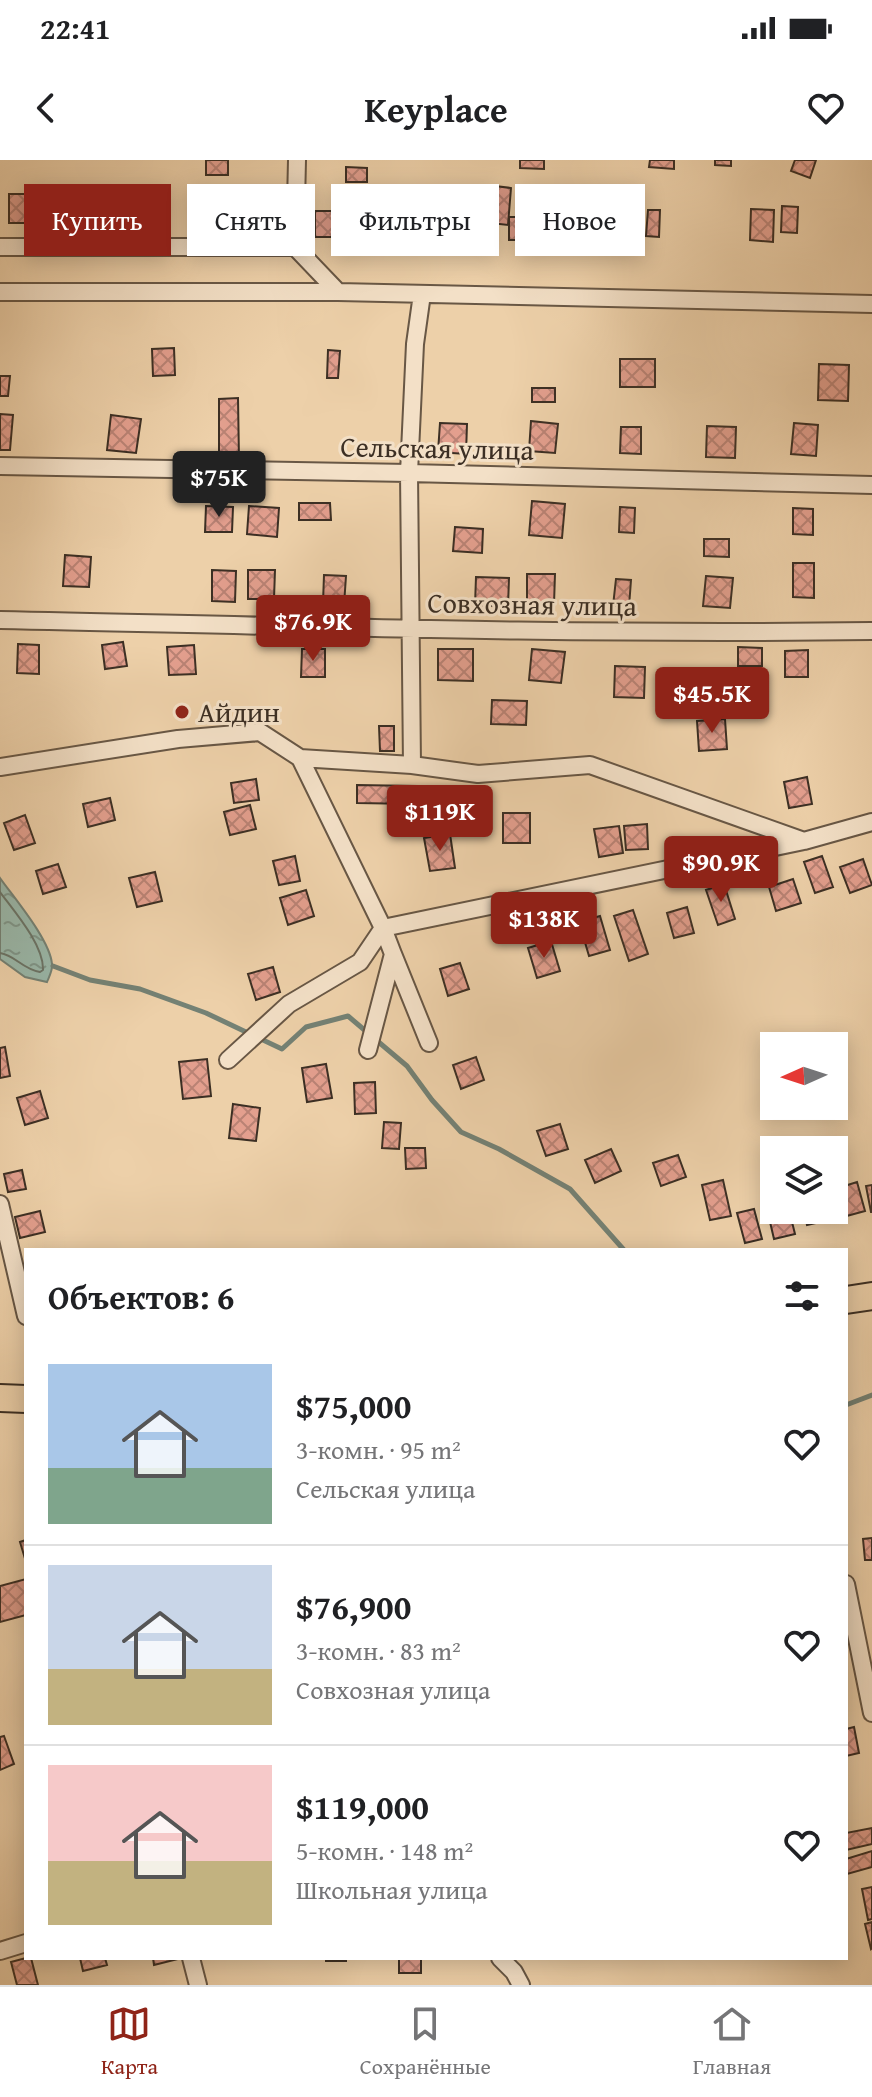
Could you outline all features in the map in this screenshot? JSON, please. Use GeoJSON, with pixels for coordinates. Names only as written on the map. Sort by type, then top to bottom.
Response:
{"type":"FeatureCollection","features":[{"type":"Feature","properties":{"kind":"main road"},"geometry":{"type":"LineString","coordinates":[[848,1300],[872,1296]]}},
{"type":"Feature","properties":{"kind":"main road"},"geometry":{"type":"LineString","coordinates":[[0,1398],[24,1399]]}},
{"type":"Feature","properties":{"kind":"street"},"geometry":{"type":"LineString","coordinates":[[296,184],[297,160]]}},
{"type":"Feature","properties":{"kind":"street"},"geometry":{"type":"LineString","coordinates":[[0,247],[187,247]]}},
{"type":"Feature","properties":{"kind":"street"},"geometry":{"type":"LineString","coordinates":[[304,256],[338,292]]}},
{"type":"Feature","properties":{"kind":"street"},"geometry":{"type":"LineString","coordinates":[[0,292],[338,292],[872,304]]}},
{"type":"Feature","properties":{"kind":"street"},"geometry":{"type":"LineString","coordinates":[[412,765],[409,473],[415,344],[422,294]]}},
{"type":"Feature","properties":{"kind":"street","name":"Сельская улица"},"geometry":{"type":"LineString","coordinates":[[0,466],[872,485]]}},
{"type":"Feature","properties":{"kind":"street","name":"Совхозная улица"},"geometry":{"type":"LineString","coordinates":[[0,620],[772,633],[872,631]]}},
{"type":"Feature","properties":{"kind":"street"},"geometry":{"type":"LineString","coordinates":[[0,767],[178,739],[260,732],[300,758],[412,765],[478,774],[590,765],[804,841]]}},
{"type":"Feature","properties":{"kind":"street"},"geometry":{"type":"LineString","coordinates":[[300,758],[383,928],[429,1043]]}},
{"type":"Feature","properties":{"kind":"street"},"geometry":{"type":"LineString","coordinates":[[228,1060],[289,1004],[360,962],[383,928],[804,841],[872,822]]}},
{"type":"Feature","properties":{"kind":"street"},"geometry":{"type":"LineString","coordinates":[[368,1050],[393,954]]}},
{"type":"Feature","properties":{"kind":"street"},"geometry":{"type":"LineString","coordinates":[[0,1204],[24,1307]]}},
{"type":"Feature","properties":{"kind":"street"},"geometry":{"type":"LineString","coordinates":[[848,1594],[872,1713]]}},
{"type":"Feature","properties":{"kind":"street"},"geometry":{"type":"LineString","coordinates":[[0,1951],[24,1944]]}},
{"type":"Feature","properties":{"kind":"street"},"geometry":{"type":"LineString","coordinates":[[192,1960],[198,1985]]}},
{"type":"Feature","properties":{"kind":"street"},"geometry":{"type":"LineString","coordinates":[[502,1960],[521,1985]]}},
{"type":"Feature","properties":{"kind":"water"},"geometry":{"type":"Polygon","coordinates":[[[0,878],[31,920],[50,954],[52,966],[47,982],[25,977],[0,959],[0,878]]]}},
{"type":"Feature","properties":{"kind":"building"},"geometry":{"type":"Polygon","coordinates":[[[206,160],[228,160],[228,175],[206,175],[206,160]]]}},
{"type":"Feature","properties":{"kind":"building"},"geometry":{"type":"Polygon","coordinates":[[[520,160],[544,160],[544,169],[520,168],[520,160]]]}},
{"type":"Feature","properties":{"kind":"building"},"geometry":{"type":"Polygon","coordinates":[[[650,160],[674,160],[674,169],[649,167],[650,160]]]}},
{"type":"Feature","properties":{"kind":"building"},"geometry":{"type":"Polygon","coordinates":[[[715,160],[731,160],[731,166],[715,165],[715,160]]]}},
{"type":"Feature","properties":{"kind":"building"},"geometry":{"type":"Polygon","coordinates":[[[795,160],[816,160],[810,178],[791,171],[795,160]]]}},
{"type":"Feature","properties":{"kind":"building"},"geometry":{"type":"Polygon","coordinates":[[[346,167],[367,168],[367,182],[346,182],[346,167]]]}},
{"type":"Feature","properties":{"kind":"building"},"geometry":{"type":"Polygon","coordinates":[[[499,186],[511,188],[508,225],[499,224],[499,186]]]}},
{"type":"Feature","properties":{"kind":"building"},"geometry":{"type":"Polygon","coordinates":[[[9,194],[24,194],[24,223],[9,223],[9,194]]]}},
{"type":"Feature","properties":{"kind":"building"},"geometry":{"type":"Polygon","coordinates":[[[782,206],[798,207],[797,233],[781,232],[782,206]]]}},
{"type":"Feature","properties":{"kind":"building"},"geometry":{"type":"Polygon","coordinates":[[[751,209],[774,210],[773,242],[750,240],[751,209]]]}},
{"type":"Feature","properties":{"kind":"building"},"geometry":{"type":"Polygon","coordinates":[[[648,210],[660,210],[659,237],[646,236],[648,210]]]}},
{"type":"Feature","properties":{"kind":"building"},"geometry":{"type":"Polygon","coordinates":[[[315,211],[331,211],[331,237],[315,237],[315,211]]]}},
{"type":"Feature","properties":{"kind":"building"},"geometry":{"type":"Polygon","coordinates":[[[509,217],[515,217],[515,240],[509,240],[509,217]]]}},
{"type":"Feature","properties":{"kind":"building"},"geometry":{"type":"Polygon","coordinates":[[[174,348],[175,375],[153,376],[152,349],[174,348]]]}},
{"type":"Feature","properties":{"kind":"building"},"geometry":{"type":"Polygon","coordinates":[[[328,350],[340,351],[338,378],[327,378],[328,350]]]}},
{"type":"Feature","properties":{"kind":"building"},"geometry":{"type":"Polygon","coordinates":[[[620,359],[655,359],[655,387],[620,387],[620,359]]]}},
{"type":"Feature","properties":{"kind":"building"},"geometry":{"type":"Polygon","coordinates":[[[819,364],[849,365],[848,401],[818,400],[819,364]]]}},
{"type":"Feature","properties":{"kind":"building"},"geometry":{"type":"Polygon","coordinates":[[[0,376],[10,376],[8,396],[0,396],[0,376]]]}},
{"type":"Feature","properties":{"kind":"building"},"geometry":{"type":"Polygon","coordinates":[[[532,388],[555,388],[555,402],[532,402],[532,388]]]}},
{"type":"Feature","properties":{"kind":"building"},"geometry":{"type":"Polygon","coordinates":[[[238,398],[239,460],[219,459],[219,399],[238,398]]]}},
{"type":"Feature","properties":{"kind":"building"},"geometry":{"type":"Polygon","coordinates":[[[0,414],[13,415],[10,450],[0,450],[0,414]]]}},
{"type":"Feature","properties":{"kind":"building"},"geometry":{"type":"Polygon","coordinates":[[[111,415],[141,419],[136,453],[107,450],[111,415]]]}},
{"type":"Feature","properties":{"kind":"building"},"geometry":{"type":"Polygon","coordinates":[[[531,421],[558,424],[555,453],[529,451],[531,421]]]}},
{"type":"Feature","properties":{"kind":"building"},"geometry":{"type":"Polygon","coordinates":[[[440,423],[467,424],[466,454],[438,452],[440,423]]]}},
{"type":"Feature","properties":{"kind":"building"},"geometry":{"type":"Polygon","coordinates":[[[794,423],[818,425],[816,456],[791,454],[794,423]]]}},
{"type":"Feature","properties":{"kind":"building"},"geometry":{"type":"Polygon","coordinates":[[[707,426],[736,427],[735,458],[706,457],[707,426]]]}},
{"type":"Feature","properties":{"kind":"building"},"geometry":{"type":"Polygon","coordinates":[[[621,427],[641,427],[641,454],[620,453],[621,427]]]}},
{"type":"Feature","properties":{"kind":"building"},"geometry":{"type":"Polygon","coordinates":[[[532,501],[565,504],[562,538],[529,535],[532,501]]]}},
{"type":"Feature","properties":{"kind":"building"},"geometry":{"type":"Polygon","coordinates":[[[299,503],[330,503],[331,520],[299,520],[299,503]]]}},
{"type":"Feature","properties":{"kind":"building"},"geometry":{"type":"Polygon","coordinates":[[[206,506],[233,507],[232,532],[205,532],[206,506]]]}},
{"type":"Feature","properties":{"kind":"building"},"geometry":{"type":"Polygon","coordinates":[[[249,506],[279,508],[277,537],[247,534],[249,506]]]}},
{"type":"Feature","properties":{"kind":"building"},"geometry":{"type":"Polygon","coordinates":[[[620,507],[635,508],[634,533],[619,532],[620,507]]]}},
{"type":"Feature","properties":{"kind":"building"},"geometry":{"type":"Polygon","coordinates":[[[793,508],[813,509],[813,535],[793,534],[793,508]]]}},
{"type":"Feature","properties":{"kind":"building"},"geometry":{"type":"Polygon","coordinates":[[[455,527],[483,529],[482,553],[453,551],[455,527]]]}},
{"type":"Feature","properties":{"kind":"building"},"geometry":{"type":"Polygon","coordinates":[[[704,539],[729,539],[729,557],[704,556],[704,539]]]}},
{"type":"Feature","properties":{"kind":"building"},"geometry":{"type":"Polygon","coordinates":[[[65,555],[91,557],[89,587],[63,586],[65,555]]]}},
{"type":"Feature","properties":{"kind":"building"},"geometry":{"type":"Polygon","coordinates":[[[793,563],[814,563],[814,598],[793,597],[793,563]]]}},
{"type":"Feature","properties":{"kind":"building"},"geometry":{"type":"Polygon","coordinates":[[[212,570],[236,571],[235,602],[212,601],[212,570]]]}},
{"type":"Feature","properties":{"kind":"building"},"geometry":{"type":"Polygon","coordinates":[[[248,570],[275,570],[274,599],[248,599],[248,570]]]}},
{"type":"Feature","properties":{"kind":"building"},"geometry":{"type":"Polygon","coordinates":[[[527,574],[555,574],[554,604],[527,603],[527,574]]]}},
{"type":"Feature","properties":{"kind":"building"},"geometry":{"type":"Polygon","coordinates":[[[324,575],[346,576],[344,605],[323,603],[324,575]]]}},
{"type":"Feature","properties":{"kind":"building"},"geometry":{"type":"Polygon","coordinates":[[[706,576],[733,578],[730,608],[703,606],[706,576]]]}},
{"type":"Feature","properties":{"kind":"building"},"geometry":{"type":"Polygon","coordinates":[[[476,577],[509,578],[508,607],[475,605],[476,577]]]}},
{"type":"Feature","properties":{"kind":"building"},"geometry":{"type":"Polygon","coordinates":[[[616,579],[631,580],[629,607],[613,606],[616,579]]]}},
{"type":"Feature","properties":{"kind":"building"},"geometry":{"type":"Polygon","coordinates":[[[123,642],[127,666],[105,669],[102,645],[123,642]]]}},
{"type":"Feature","properties":{"kind":"building"},"geometry":{"type":"Polygon","coordinates":[[[18,644],[39,645],[39,674],[17,673],[18,644]]]}},
{"type":"Feature","properties":{"kind":"building"},"geometry":{"type":"Polygon","coordinates":[[[194,645],[196,674],[169,675],[167,647],[194,645]]]}},
{"type":"Feature","properties":{"kind":"building"},"geometry":{"type":"Polygon","coordinates":[[[738,647],[762,648],[762,666],[738,666],[738,647]]]}},
{"type":"Feature","properties":{"kind":"building"},"geometry":{"type":"Polygon","coordinates":[[[302,649],[325,649],[325,677],[301,677],[302,649]]]}},
{"type":"Feature","properties":{"kind":"building"},"geometry":{"type":"Polygon","coordinates":[[[438,649],[473,649],[473,681],[438,680],[438,649]]]}},
{"type":"Feature","properties":{"kind":"building"},"geometry":{"type":"Polygon","coordinates":[[[532,649],[565,652],[561,683],[529,680],[532,649]]]}},
{"type":"Feature","properties":{"kind":"building"},"geometry":{"type":"Polygon","coordinates":[[[808,650],[808,677],[785,677],[785,651],[808,650]]]}},
{"type":"Feature","properties":{"kind":"building"},"geometry":{"type":"Polygon","coordinates":[[[615,666],[645,667],[644,698],[614,697],[615,666]]]}},
{"type":"Feature","properties":{"kind":"building"},"geometry":{"type":"Polygon","coordinates":[[[492,700],[527,701],[526,725],[491,724],[492,700]]]}},
{"type":"Feature","properties":{"kind":"building"},"geometry":{"type":"Polygon","coordinates":[[[725,719],[727,749],[699,751],[697,721],[725,719]]]}},
{"type":"Feature","properties":{"kind":"building"},"geometry":{"type":"Polygon","coordinates":[[[379,726],[394,726],[394,751],[380,751],[379,726]]]}},
{"type":"Feature","properties":{"kind":"building"},"geometry":{"type":"Polygon","coordinates":[[[807,777],[812,804],[789,808],[784,782],[807,777]]]}},
{"type":"Feature","properties":{"kind":"building"},"geometry":{"type":"Polygon","coordinates":[[[256,779],[259,800],[234,803],[231,783],[256,779]]]}},
{"type":"Feature","properties":{"kind":"building"},"geometry":{"type":"Polygon","coordinates":[[[357,785],[417,786],[416,804],[357,803],[357,785]]]}},
{"type":"Feature","properties":{"kind":"building"},"geometry":{"type":"Polygon","coordinates":[[[110,798],[115,820],[88,827],[83,804],[110,798]]]}},
{"type":"Feature","properties":{"kind":"building"},"geometry":{"type":"Polygon","coordinates":[[[250,805],[256,829],[230,835],[224,812],[250,805]]]}},
{"type":"Feature","properties":{"kind":"building"},"geometry":{"type":"Polygon","coordinates":[[[503,813],[530,813],[530,843],[503,843],[503,813]]]}},
{"type":"Feature","properties":{"kind":"building"},"geometry":{"type":"Polygon","coordinates":[[[25,815],[35,843],[14,850],[4,823],[25,815]]]}},
{"type":"Feature","properties":{"kind":"building"},"geometry":{"type":"Polygon","coordinates":[[[647,824],[648,849],[626,850],[624,826],[647,824]]]}},
{"type":"Feature","properties":{"kind":"building"},"geometry":{"type":"Polygon","coordinates":[[[619,826],[623,853],[599,857],[594,829],[619,826]]]}},
{"type":"Feature","properties":{"kind":"building"},"geometry":{"type":"Polygon","coordinates":[[[450,834],[455,868],[430,871],[424,838],[450,834]]]}},
{"type":"Feature","properties":{"kind":"building"},"geometry":{"type":"Polygon","coordinates":[[[295,856],[300,881],[279,885],[273,861],[295,856]]]}},
{"type":"Feature","properties":{"kind":"building"},"geometry":{"type":"Polygon","coordinates":[[[822,856],[833,887],[815,893],[804,862],[822,856]]]}},
{"type":"Feature","properties":{"kind":"building"},"geometry":{"type":"Polygon","coordinates":[[[863,859],[872,885],[850,893],[840,867],[863,859]]]}},
{"type":"Feature","properties":{"kind":"building"},"geometry":{"type":"Polygon","coordinates":[[[58,864],[66,887],[43,894],[36,871],[58,864]]]}},
{"type":"Feature","properties":{"kind":"building"},"geometry":{"type":"Polygon","coordinates":[[[155,872],[162,901],[137,907],[129,878],[155,872]]]}},
{"type":"Feature","properties":{"kind":"building"},"geometry":{"type":"Polygon","coordinates":[[[793,879],[801,903],[776,911],[769,887],[793,879]]]}},
{"type":"Feature","properties":{"kind":"building"},"geometry":{"type":"Polygon","coordinates":[[[724,884],[735,919],[718,925],[706,890],[724,884]]]}},
{"type":"Feature","properties":{"kind":"building"},"geometry":{"type":"Polygon","coordinates":[[[306,890],[314,916],[288,925],[280,898],[306,890]]]}},
{"type":"Feature","properties":{"kind":"building"},"geometry":{"type":"Polygon","coordinates":[[[687,907],[694,933],[674,938],[667,913],[687,907]]]}},
{"type":"Feature","properties":{"kind":"building"},"geometry":{"type":"Polygon","coordinates":[[[633,910],[648,954],[629,961],[614,916],[633,910]]]}},
{"type":"Feature","properties":{"kind":"building"},"geometry":{"type":"Polygon","coordinates":[[[600,916],[610,950],[589,956],[579,922],[600,916]]]}},
{"type":"Feature","properties":{"kind":"building"},"geometry":{"type":"Polygon","coordinates":[[[551,941],[560,971],[537,978],[528,948],[551,941]]]}},
{"type":"Feature","properties":{"kind":"building"},"geometry":{"type":"Polygon","coordinates":[[[460,963],[469,989],[448,996],[440,969],[460,963]]]}},
{"type":"Feature","properties":{"kind":"building"},"geometry":{"type":"Polygon","coordinates":[[[273,967],[280,992],[256,1000],[248,974],[273,967]]]}},
{"type":"Feature","properties":{"kind":"building"},"geometry":{"type":"Polygon","coordinates":[[[5,1047],[10,1076],[0,1078],[0,1048],[5,1047]]]}},
{"type":"Feature","properties":{"kind":"building"},"geometry":{"type":"Polygon","coordinates":[[[476,1057],[484,1080],[461,1089],[453,1065],[476,1057]]]}},
{"type":"Feature","properties":{"kind":"building"},"geometry":{"type":"Polygon","coordinates":[[[207,1059],[211,1096],[183,1099],[179,1062],[207,1059]]]}},
{"type":"Feature","properties":{"kind":"building"},"geometry":{"type":"Polygon","coordinates":[[[326,1064],[332,1098],[307,1102],[302,1068],[326,1064]]]}},
{"type":"Feature","properties":{"kind":"building"},"geometry":{"type":"Polygon","coordinates":[[[375,1082],[376,1113],[355,1114],[354,1083],[375,1082]]]}},
{"type":"Feature","properties":{"kind":"building"},"geometry":{"type":"Polygon","coordinates":[[[40,1091],[48,1118],[25,1125],[17,1098],[40,1091]]]}},
{"type":"Feature","properties":{"kind":"building"},"geometry":{"type":"Polygon","coordinates":[[[233,1104],[260,1108],[256,1141],[229,1138],[233,1104]]]}},
{"type":"Feature","properties":{"kind":"building"},"geometry":{"type":"Polygon","coordinates":[[[384,1122],[401,1123],[399,1149],[382,1148],[384,1122]]]}},
{"type":"Feature","properties":{"kind":"building"},"geometry":{"type":"Polygon","coordinates":[[[560,1124],[568,1149],[546,1156],[537,1131],[560,1124]]]}},
{"type":"Feature","properties":{"kind":"building"},"geometry":{"type":"Polygon","coordinates":[[[405,1148],[425,1148],[426,1168],[406,1169],[405,1148]]]}},
{"type":"Feature","properties":{"kind":"building"},"geometry":{"type":"Polygon","coordinates":[[[611,1149],[621,1171],[595,1183],[585,1160],[611,1149]]]}},
{"type":"Feature","properties":{"kind":"building"},"geometry":{"type":"Polygon","coordinates":[[[678,1155],[686,1177],[661,1186],[653,1163],[678,1155]]]}},
{"type":"Feature","properties":{"kind":"building"},"geometry":{"type":"Polygon","coordinates":[[[22,1170],[26,1189],[8,1192],[4,1174],[22,1170]]]}},
{"type":"Feature","properties":{"kind":"building"},"geometry":{"type":"Polygon","coordinates":[[[723,1180],[731,1216],[710,1220],[702,1185],[723,1180]]]}},
{"type":"Feature","properties":{"kind":"building"},"geometry":{"type":"Polygon","coordinates":[[[857,1182],[865,1211],[848,1216],[848,1185],[857,1182]]]}},
{"type":"Feature","properties":{"kind":"building"},"geometry":{"type":"Polygon","coordinates":[[[872,1185],[872,1212],[871,1212],[866,1186],[872,1185]]]}},
{"type":"Feature","properties":{"kind":"building"},"geometry":{"type":"Polygon","coordinates":[[[754,1209],[762,1239],[745,1243],[737,1213],[754,1209]]]}},
{"type":"Feature","properties":{"kind":"building"},"geometry":{"type":"Polygon","coordinates":[[[40,1211],[45,1232],[20,1238],[15,1217],[40,1211]]]}},
{"type":"Feature","properties":{"kind":"building"},"geometry":{"type":"Polygon","coordinates":[[[770,1224],[792,1224],[795,1234],[774,1239],[770,1224]]]}},
{"type":"Feature","properties":{"kind":"building"},"geometry":{"type":"Polygon","coordinates":[[[872,1538],[872,1560],[865,1560],[863,1539],[872,1538]]]}},
{"type":"Feature","properties":{"kind":"building"},"geometry":{"type":"Polygon","coordinates":[[[24,1580],[24,1616],[0,1622],[0,1586],[24,1580]]]}},
{"type":"Feature","properties":{"kind":"building"},"geometry":{"type":"Polygon","coordinates":[[[854,1727],[859,1753],[848,1756],[848,1728],[854,1727]]]}},
{"type":"Feature","properties":{"kind":"building"},"geometry":{"type":"Polygon","coordinates":[[[4,1736],[14,1764],[0,1770],[0,1737],[4,1736]]]}},
{"type":"Feature","properties":{"kind":"building"},"geometry":{"type":"Polygon","coordinates":[[[872,1828],[872,1844],[848,1850],[848,1833],[872,1828]]]}},
{"type":"Feature","properties":{"kind":"building"},"geometry":{"type":"Polygon","coordinates":[[[872,1851],[872,1867],[848,1874],[848,1858],[872,1851]]]}},
{"type":"Feature","properties":{"kind":"building"},"geometry":{"type":"Polygon","coordinates":[[[872,1887],[872,1919],[868,1920],[862,1889],[872,1887]]]}},
{"type":"Feature","properties":{"kind":"building"},"geometry":{"type":"Polygon","coordinates":[[[872,1922],[872,1948],[871,1949],[865,1924],[872,1922]]]}},
{"type":"Feature","properties":{"kind":"building"},"geometry":{"type":"Polygon","coordinates":[[[32,1960],[38,1985],[17,1985],[11,1962],[32,1960]]]}},
{"type":"Feature","properties":{"kind":"building"},"geometry":{"type":"Polygon","coordinates":[[[80,1960],[106,1960],[107,1965],[83,1971],[80,1960]]]}},
{"type":"Feature","properties":{"kind":"building"},"geometry":{"type":"Polygon","coordinates":[[[153,1960],[174,1960],[154,1965],[153,1960]]]}},
{"type":"Feature","properties":{"kind":"building"},"geometry":{"type":"Polygon","coordinates":[[[399,1960],[421,1960],[421,1973],[399,1973],[399,1960]]]}},
{"type":"Feature","properties":{"kind":"waterway"},"geometry":{"type":"LineString","coordinates":[[53,966],[90,980],[140,989],[206,1013],[282,1049],[306,1027],[348,1016],[368,1033]]}},
{"type":"Feature","properties":{"kind":"waterway"},"geometry":{"type":"LineString","coordinates":[[375,1039],[407,1066],[461,1132],[499,1149],[570,1189],[622,1248]]}},
{"type":"Feature","properties":{"kind":"waterway"},"geometry":{"type":"LineString","coordinates":[[848,1404],[872,1395]]}},
{"type":"Feature","properties":{"kind":"place","name":"Айдин"},"geometry":{"type":"Point","coordinates":[182,712]}}]}
